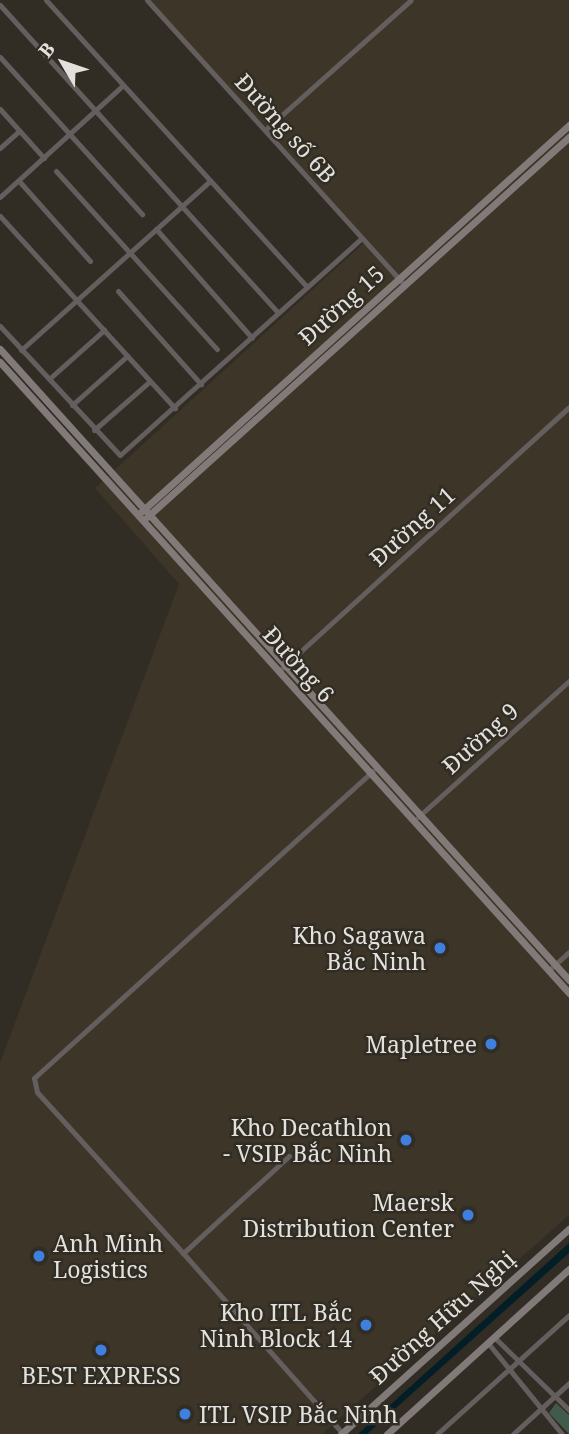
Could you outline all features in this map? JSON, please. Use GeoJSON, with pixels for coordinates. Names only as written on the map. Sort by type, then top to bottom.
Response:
{"type":"FeatureCollection","features":[{"type":"Feature","properties":{"kind":"main road","name":"Đường 15"},"geometry":{"type":"LineString","coordinates":[[402,282],[569,125]]}},
{"type":"Feature","properties":{"kind":"main road","name":"Đường 15"},"geometry":{"type":"LineString","coordinates":[[144,514],[569,136]]}},
{"type":"Feature","properties":{"kind":"main road","name":"Đường 6"},"geometry":{"type":"LineString","coordinates":[[0,349],[414,821],[552,967],[569,980]]}},
{"type":"Feature","properties":{"kind":"main road","name":"Đường 6"},"geometry":{"type":"LineString","coordinates":[[0,362],[144,514]]}},
{"type":"Feature","properties":{"kind":"main road","name":"Đường 6"},"geometry":{"type":"LineString","coordinates":[[282,668],[421,814],[552,967],[569,993]]}},
{"type":"Feature","properties":{"kind":"main road","name":"Đường Hữu Nghị"},"geometry":{"type":"LineString","coordinates":[[341,1433],[569,1229]]}},
{"type":"Feature","properties":{"kind":"main road"},"geometry":{"type":"LineString","coordinates":[[387,1434],[569,1269]]}},
{"type":"Feature","properties":{"kind":"street"},"geometry":{"type":"LineString","coordinates":[[5,0],[0,5],[278,313]]}},
{"type":"Feature","properties":{"kind":"street"},"geometry":{"type":"LineString","coordinates":[[46,0],[307,288]]}},
{"type":"Feature","properties":{"kind":"street","name":"Đường số 6B"},"geometry":{"type":"LineString","coordinates":[[147,0],[402,282]]}},
{"type":"Feature","properties":{"kind":"street"},"geometry":{"type":"LineString","coordinates":[[265,130],[411,0]]}},
{"type":"Feature","properties":{"kind":"street"},"geometry":{"type":"LineString","coordinates":[[0,57],[142,214]]}},
{"type":"Feature","properties":{"kind":"street"},"geometry":{"type":"LineString","coordinates":[[0,197],[123,85]]}},
{"type":"Feature","properties":{"kind":"street"},"geometry":{"type":"LineString","coordinates":[[0,109],[44,158]]}},
{"type":"Feature","properties":{"kind":"street"},"geometry":{"type":"LineString","coordinates":[[0,148],[19,131]]}},
{"type":"Feature","properties":{"kind":"street"},"geometry":{"type":"LineString","coordinates":[[56,172],[217,349]]}},
{"type":"Feature","properties":{"kind":"street"},"geometry":{"type":"LineString","coordinates":[[19,181],[90,261]]}},
{"type":"Feature","properties":{"kind":"street"},"geometry":{"type":"LineString","coordinates":[[21,350],[210,181]]}},
{"type":"Feature","properties":{"kind":"street"},"geometry":{"type":"LineString","coordinates":[[0,216],[175,408]]}},
{"type":"Feature","properties":{"kind":"street"},"geometry":{"type":"LineString","coordinates":[[156,229],[252,338]]}},
{"type":"Feature","properties":{"kind":"street"},"geometry":{"type":"LineString","coordinates":[[0,327],[120,456],[362,238]]}},
{"type":"Feature","properties":{"kind":"street"},"geometry":{"type":"LineString","coordinates":[[118,292],[201,384]]}},
{"type":"Feature","properties":{"kind":"street"},"geometry":{"type":"LineString","coordinates":[[49,379],[104,330]]}},
{"type":"Feature","properties":{"kind":"street"},"geometry":{"type":"LineString","coordinates":[[72,405],[127,356]]}},
{"type":"Feature","properties":{"kind":"street"},"geometry":{"type":"LineString","coordinates":[[94,430],[150,381]]}},
{"type":"Feature","properties":{"kind":"street","name":"Đường 11"},"geometry":{"type":"LineString","coordinates":[[282,668],[569,407]]}},
{"type":"Feature","properties":{"kind":"street","name":"Đường 9"},"geometry":{"type":"LineString","coordinates":[[414,821],[569,681]]}},
{"type":"Feature","properties":{"kind":"street"},"geometry":{"type":"LineString","coordinates":[[341,1433],[37,1092],[34,1078],[377,766]]}},
{"type":"Feature","properties":{"kind":"street"},"geometry":{"type":"LineString","coordinates":[[552,967],[569,952]]}},
{"type":"Feature","properties":{"kind":"street"},"geometry":{"type":"LineString","coordinates":[[183,1253],[289,1156]]}},
{"type":"Feature","properties":{"kind":"street"},"geometry":{"type":"LineString","coordinates":[[438,1434],[569,1315]]}},
{"type":"Feature","properties":{"kind":"street"},"geometry":{"type":"LineString","coordinates":[[491,1340],[569,1410]]}},
{"type":"Feature","properties":{"kind":"street"},"geometry":{"type":"LineString","coordinates":[[491,1340],[540,1409],[562,1434]]}},
{"type":"Feature","properties":{"kind":"street"},"geometry":{"type":"LineString","coordinates":[[513,1434],[569,1383]]}},
{"type":"Feature","properties":{"kind":"shaded area"},"geometry":{"type":"Polygon","coordinates":[[[149,0],[569,0],[569,1215],[322,1434],[0,1434],[0,1063],[179,584],[95,488],[366,241],[149,0]]]}},
{"type":"Feature","properties":{"kind":"green space"},"geometry":{"type":"Polygon","coordinates":[[[556,1403],[569,1415],[569,1434],[549,1413],[556,1403]]]}},
{"type":"Feature","properties":{"kind":"water"},"geometry":{"type":"Polygon","coordinates":[[[569,1243],[569,1253],[367,1434],[358,1434],[569,1243]]]}},
{"type":"Feature","properties":{"kind":"place","name":"Kho Sagawa Bắc Ninh"},"geometry":{"type":"Point","coordinates":[440,948]}},
{"type":"Feature","properties":{"kind":"place","name":"Mapletree"},"geometry":{"type":"Point","coordinates":[491,1044]}},
{"type":"Feature","properties":{"kind":"place","name":"Kho Decathlon - VSIP Bắc Ninh"},"geometry":{"type":"Point","coordinates":[406,1140]}},
{"type":"Feature","properties":{"kind":"place","name":"Maersk Distribution Center"},"geometry":{"type":"Point","coordinates":[468,1215]}},
{"type":"Feature","properties":{"kind":"place","name":"Anh Minh Logistics"},"geometry":{"type":"Point","coordinates":[39,1256]}},
{"type":"Feature","properties":{"kind":"place","name":"Kho ITL Bắc Ninh Block 14"},"geometry":{"type":"Point","coordinates":[366,1325]}},
{"type":"Feature","properties":{"kind":"place","name":"BEST EXPRESS"},"geometry":{"type":"Point","coordinates":[101,1350]}},
{"type":"Feature","properties":{"kind":"place","name":"ITL VSIP Bắc Ninh"},"geometry":{"type":"Point","coordinates":[185,1414]}}]}
